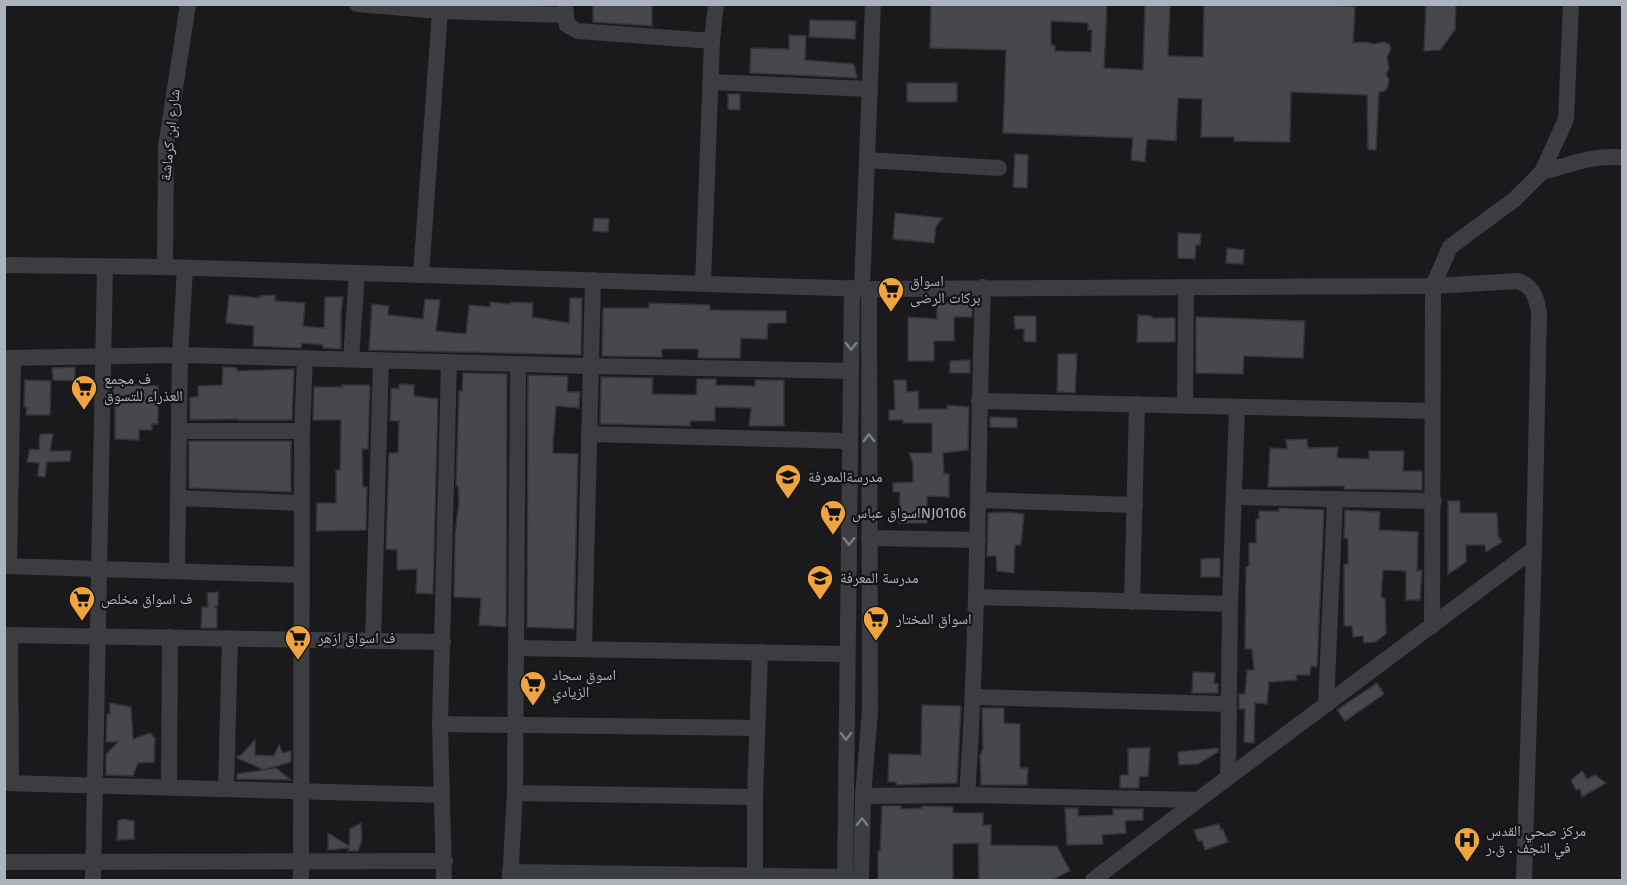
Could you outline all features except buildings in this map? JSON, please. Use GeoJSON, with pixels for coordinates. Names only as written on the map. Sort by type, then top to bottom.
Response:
{"type":"FeatureCollection","features":[{"type":"Feature","properties":{"kind":"street","name":"شارع ابن كرماشة"},"geometry":{"type":"LineString","coordinates":[[165,267],[166,147],[188,4]]}},
{"type":"Feature","properties":{"kind":"street"},"geometry":{"type":"LineString","coordinates":[[357,4],[440,11],[565,10],[567,25],[578,31],[712,41]]}},
{"type":"Feature","properties":{"kind":"street"},"geometry":{"type":"LineString","coordinates":[[703,284],[712,41],[716,4]]}},
{"type":"Feature","properties":{"kind":"street"},"geometry":{"type":"LineString","coordinates":[[850,879],[847,654],[851,371],[861,288],[873,4]]}},
{"type":"Feature","properties":{"kind":"street"},"geometry":{"type":"LineString","coordinates":[[1432,626],[1433,286],[1450,247],[1515,199],[1542,172],[1566,119],[1571,4]]}},
{"type":"Feature","properties":{"kind":"street"},"geometry":{"type":"LineString","coordinates":[[421,275],[440,11]]}},
{"type":"Feature","properties":{"kind":"street"},"geometry":{"type":"LineString","coordinates":[[711,82],[870,88]]}},
{"type":"Feature","properties":{"kind":"street"},"geometry":{"type":"LineString","coordinates":[[1542,172],[1594,159],[1613,156],[1623,158]]}},
{"type":"Feature","properties":{"kind":"street"},"geometry":{"type":"LineString","coordinates":[[867,160],[999,168]]}},
{"type":"Feature","properties":{"kind":"street"},"geometry":{"type":"LineString","coordinates":[[4,265],[165,267],[861,288],[1433,286],[1518,281],[1527,284],[1537,298],[1539,333],[1524,880]]}},
{"type":"Feature","properties":{"kind":"street"},"geometry":{"type":"LineString","coordinates":[[93,880],[105,267]]}},
{"type":"Feature","properties":{"kind":"street"},"geometry":{"type":"LineString","coordinates":[[177,571],[180,355],[185,268]]}},
{"type":"Feature","properties":{"kind":"street"},"geometry":{"type":"LineString","coordinates":[[351,359],[357,273]]}},
{"type":"Feature","properties":{"kind":"street"},"geometry":{"type":"LineString","coordinates":[[584,648],[593,280]]}},
{"type":"Feature","properties":{"kind":"street"},"geometry":{"type":"LineString","coordinates":[[967,795],[974,697],[983,287]]}},
{"type":"Feature","properties":{"kind":"street"},"geometry":{"type":"LineString","coordinates":[[1185,406],[1186,287]]}},
{"type":"Feature","properties":{"kind":"street"},"geometry":{"type":"LineString","coordinates":[[850,879],[863,796],[870,711],[869,538],[861,288]]}},
{"type":"Feature","properties":{"kind":"street"},"geometry":{"type":"LineString","coordinates":[[301,575],[7,566],[9,358],[180,355],[851,371]]}},
{"type":"Feature","properties":{"kind":"street"},"geometry":{"type":"LineString","coordinates":[[301,880],[301,503],[305,358]]}},
{"type":"Feature","properties":{"kind":"street"},"geometry":{"type":"LineString","coordinates":[[373,641],[381,360]]}},
{"type":"Feature","properties":{"kind":"street"},"geometry":{"type":"LineString","coordinates":[[444,880],[445,861],[440,795],[440,724],[449,362]]}},
{"type":"Feature","properties":{"kind":"street"},"geometry":{"type":"LineString","coordinates":[[518,364],[515,793],[510,876],[850,879]]}},
{"type":"Feature","properties":{"kind":"street"},"geometry":{"type":"LineString","coordinates":[[979,401],[1432,411]]}},
{"type":"Feature","properties":{"kind":"street"},"geometry":{"type":"LineString","coordinates":[[1132,602],[1137,404]]}},
{"type":"Feature","properties":{"kind":"street"},"geometry":{"type":"LineString","coordinates":[[1228,778],[1230,604],[1237,407]]}},
{"type":"Feature","properties":{"kind":"street"},"geometry":{"type":"LineString","coordinates":[[179,431],[302,431]]}},
{"type":"Feature","properties":{"kind":"street"},"geometry":{"type":"LineString","coordinates":[[589,434],[850,441]]}},
{"type":"Feature","properties":{"kind":"street"},"geometry":{"type":"LineString","coordinates":[[1235,497],[1434,501]]}},
{"type":"Feature","properties":{"kind":"street"},"geometry":{"type":"LineString","coordinates":[[178,498],[301,503]]}},
{"type":"Feature","properties":{"kind":"street"},"geometry":{"type":"LineString","coordinates":[[1326,705],[1335,499]]}},
{"type":"Feature","properties":{"kind":"street"},"geometry":{"type":"LineString","coordinates":[[978,500],[1135,505]]}},
{"type":"Feature","properties":{"kind":"street"},"geometry":{"type":"LineString","coordinates":[[869,538],[978,540]]}},
{"type":"Feature","properties":{"kind":"street"},"geometry":{"type":"LineString","coordinates":[[1093,880],[1534,549]]}},
{"type":"Feature","properties":{"kind":"street"},"geometry":{"type":"LineString","coordinates":[[977,597],[1230,604]]}},
{"type":"Feature","properties":{"kind":"street"},"geometry":{"type":"LineString","coordinates":[[440,795],[8,783],[7,635],[443,642]]}},
{"type":"Feature","properties":{"kind":"street"},"geometry":{"type":"LineString","coordinates":[[169,788],[170,637]]}},
{"type":"Feature","properties":{"kind":"street"},"geometry":{"type":"LineString","coordinates":[[226,789],[230,638]]}},
{"type":"Feature","properties":{"kind":"street"},"geometry":{"type":"LineString","coordinates":[[516,648],[847,654]]}},
{"type":"Feature","properties":{"kind":"street"},"geometry":{"type":"LineString","coordinates":[[755,878],[760,652]]}},
{"type":"Feature","properties":{"kind":"street"},"geometry":{"type":"LineString","coordinates":[[974,697],[1228,704]]}},
{"type":"Feature","properties":{"kind":"street"},"geometry":{"type":"LineString","coordinates":[[847,712],[870,711]]}},
{"type":"Feature","properties":{"kind":"street"},"geometry":{"type":"LineString","coordinates":[[440,724],[758,728]]}},
{"type":"Feature","properties":{"kind":"street"},"geometry":{"type":"LineString","coordinates":[[515,793],[755,797]]}},
{"type":"Feature","properties":{"kind":"street"},"geometry":{"type":"LineString","coordinates":[[863,796],[967,795],[1197,800]]}},
{"type":"Feature","properties":{"kind":"street"},"geometry":{"type":"LineString","coordinates":[[4,862],[445,861]]}},
{"type":"Feature","properties":{"kind":"place","name":"اسواق بركات الرضى"},"geometry":{"type":"Point","coordinates":[891,313]}},
{"type":"Feature","properties":{"kind":"place","name":"ف مجمع العذراء للتسوق"},"geometry":{"type":"Point","coordinates":[84,411]}},
{"type":"Feature","properties":{"kind":"place","name":"مدرسةالمعرفة"},"geometry":{"type":"Point","coordinates":[788,500]}},
{"type":"Feature","properties":{"kind":"place","name":"اسواق عباسNJ0106"},"geometry":{"type":"Point","coordinates":[833,536]}},
{"type":"Feature","properties":{"kind":"place","name":"مدرسة المعرفة"},"geometry":{"type":"Point","coordinates":[820,601]}},
{"type":"Feature","properties":{"kind":"place","name":"ف اسواق مخلص"},"geometry":{"type":"Point","coordinates":[82,622]}},
{"type":"Feature","properties":{"kind":"place","name":"اسواق المختار"},"geometry":{"type":"Point","coordinates":[876,642]}},
{"type":"Feature","properties":{"kind":"place","name":"ف اسواق ازهر"},"geometry":{"type":"Point","coordinates":[298,661]}},
{"type":"Feature","properties":{"kind":"place","name":"اسوق سجاد الزيادي"},"geometry":{"type":"Point","coordinates":[533,707]}},
{"type":"Feature","properties":{"kind":"place","name":"مركز صحي القدس في النجف . ق.ر"},"geometry":{"type":"Point","coordinates":[1467,863]}}]}
